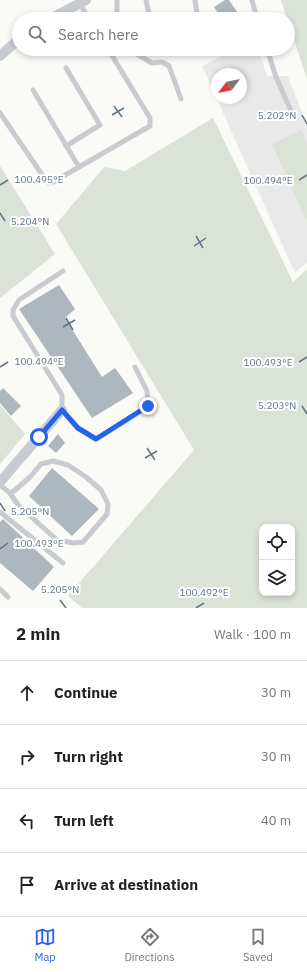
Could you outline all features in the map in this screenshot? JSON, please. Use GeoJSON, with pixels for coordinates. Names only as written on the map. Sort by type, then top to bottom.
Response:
{"type":"FeatureCollection","features":[{"type":"Feature","properties":{"kind":"street"},"geometry":{"type":"LineString","coordinates":[[64,12],[83,2]]}},
{"type":"Feature","properties":{"kind":"street"},"geometry":{"type":"LineString","coordinates":[[0,56],[12,45]]}},
{"type":"Feature","properties":{"kind":"street"},"geometry":{"type":"LineString","coordinates":[[0,482],[62,410]]}},
{"type":"Feature","properties":{"kind":"lane"},"geometry":{"type":"LineString","coordinates":[[117,0],[117,12]]}},
{"type":"Feature","properties":{"kind":"lane"},"geometry":{"type":"LineString","coordinates":[[146,0],[149,12]]}},
{"type":"Feature","properties":{"kind":"lane"},"geometry":{"type":"LineString","coordinates":[[195,0],[197,12]]}},
{"type":"Feature","properties":{"kind":"lane"},"geometry":{"type":"LineString","coordinates":[[252,0],[256,12]]}},
{"type":"Feature","properties":{"kind":"lane"},"geometry":{"type":"LineString","coordinates":[[83,2],[87,12]]}},
{"type":"Feature","properties":{"kind":"lane"},"geometry":{"type":"LineString","coordinates":[[0,113],[45,179],[49,183],[53,182],[150,126],[150,118],[112,56]]}},
{"type":"Feature","properties":{"kind":"lane"},"geometry":{"type":"LineString","coordinates":[[140,56],[152,63],[162,62],[169,66],[182,100]]}},
{"type":"Feature","properties":{"kind":"lane"},"geometry":{"type":"LineString","coordinates":[[269,56],[276,77],[292,113]]}},
{"type":"Feature","properties":{"kind":"lane"},"geometry":{"type":"LineString","coordinates":[[66,68],[100,125],[66,146]]}},
{"type":"Feature","properties":{"kind":"lane"},"geometry":{"type":"LineString","coordinates":[[33,90],[79,167]]}},
{"type":"Feature","properties":{"kind":"lane"},"geometry":{"type":"LineString","coordinates":[[63,271],[19,300],[13,310],[13,316],[62,395],[62,410],[78,428],[96,439],[105,434],[148,406],[147,391],[135,367]]}},
{"type":"Feature","properties":{"kind":"lane"},"geometry":{"type":"LineString","coordinates":[[0,485],[10,493],[18,505],[57,540],[73,543],[83,542],[107,514],[108,504],[101,490],[86,476],[68,465],[53,461],[42,464],[30,477],[10,493]]}},
{"type":"Feature","properties":{"kind":"lane"},"geometry":{"type":"LineString","coordinates":[[0,512],[63,563]]}},
{"type":"Feature","properties":{"kind":"lane"},"geometry":{"type":"LineString","coordinates":[[0,589],[8,596]]}},
{"type":"Feature","properties":{"kind":"shaded area"},"geometry":{"type":"Polygon","coordinates":[[[281,0],[307,0],[307,79],[295,43],[295,12],[285,12],[281,0]]]}},
{"type":"Feature","properties":{"kind":"shaded area"},"geometry":{"type":"Polygon","coordinates":[[[223,56],[260,56],[267,76],[288,76],[307,126],[307,262],[295,273],[219,104],[247,104],[247,68],[211,68],[211,86],[202,66],[223,56]]]}},
{"type":"Feature","properties":{"kind":"shaded area"},"geometry":{"type":"Polygon","coordinates":[[[213,118],[293,282],[307,269],[307,608],[82,608],[68,596],[194,450],[56,224],[104,167],[125,171],[213,118]]]}},
{"type":"Feature","properties":{"kind":"shaded area"},"geometry":{"type":"Polygon","coordinates":[[[302,130],[307,146],[307,222],[272,144],[302,130]]]}},
{"type":"Feature","properties":{"kind":"shaded area"},"geometry":{"type":"Polygon","coordinates":[[[0,166],[55,254],[0,298],[0,166]]]}},
{"type":"Feature","properties":{"kind":"shaded area"},"geometry":{"type":"Polygon","coordinates":[[[0,405],[25,434],[0,464],[0,405]]]}},
{"type":"Feature","properties":{"kind":"building"},"geometry":{"type":"Polygon","coordinates":[[[225,0],[229,0],[237,12],[217,12],[214,7],[225,0]]]}},
{"type":"Feature","properties":{"kind":"building"},"geometry":{"type":"Polygon","coordinates":[[[59,285],[75,309],[65,318],[102,377],[115,368],[133,393],[92,418],[19,309],[59,285]]]}},
{"type":"Feature","properties":{"kind":"building"},"geometry":{"type":"Polygon","coordinates":[[[3,388],[21,406],[11,416],[0,403],[0,391],[3,388]]]}},
{"type":"Feature","properties":{"kind":"building"},"geometry":{"type":"Polygon","coordinates":[[[58,434],[65,443],[56,453],[48,446],[58,434]]]}},
{"type":"Feature","properties":{"kind":"building"},"geometry":{"type":"Polygon","coordinates":[[[52,468],[99,509],[72,536],[29,496],[52,468]]]}},
{"type":"Feature","properties":{"kind":"building"},"geometry":{"type":"Polygon","coordinates":[[[3,519],[54,567],[33,591],[0,563],[0,522],[3,519]]]}},
{"type":"Feature","properties":{"kind":"route"},"geometry":{"type":"LineString","coordinates":[[39,437],[62,410],[78,428],[96,439],[148,406]]}}]}
